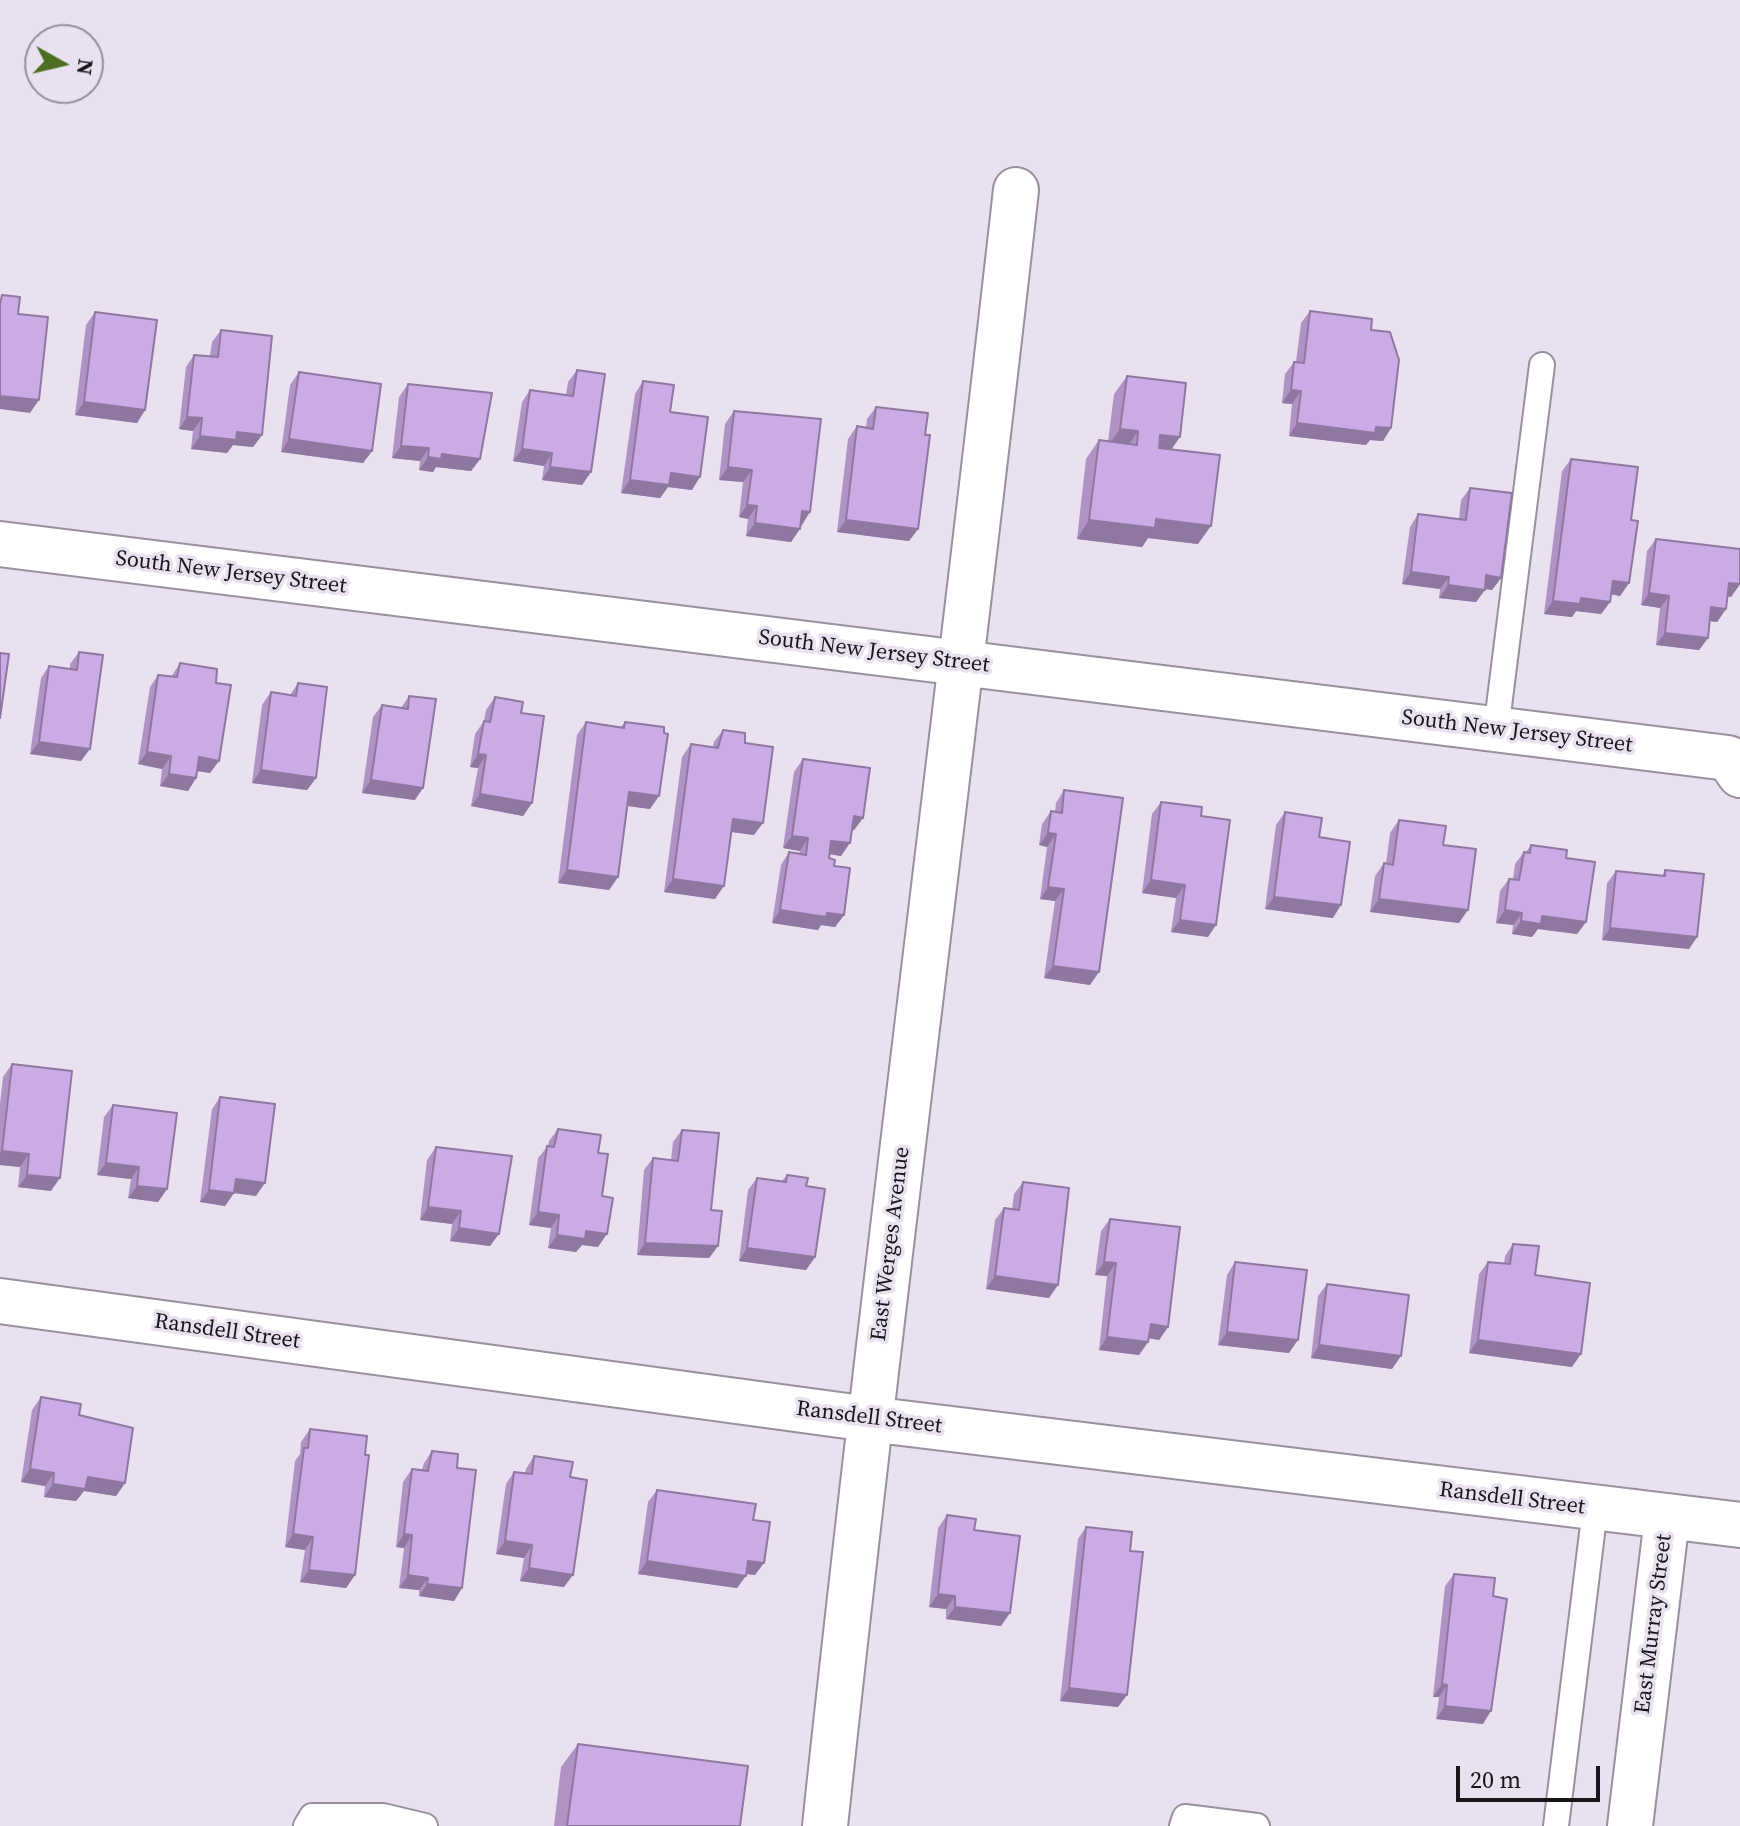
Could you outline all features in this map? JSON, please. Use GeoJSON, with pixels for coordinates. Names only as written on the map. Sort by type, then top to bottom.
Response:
{"type":"FeatureCollection","features":[{"type":"Feature","properties":{"kind":"street","name":"East Werges Avenue"},"geometry":{"type":"LineString","coordinates":[[825,1826],[869,1419],[964,663],[1016,190]]}},
{"type":"Feature","properties":{"kind":"street","name":"South New Jersey Street"},"geometry":{"type":"LineString","coordinates":[[0,544],[1728,758],[1740,775]]}},
{"type":"Feature","properties":{"kind":"street","name":"Ransdell Street"},"geometry":{"type":"LineString","coordinates":[[0,1301],[869,1419],[1740,1525]]}},
{"type":"Feature","properties":{"kind":"street","name":"East Murray Street"},"geometry":{"type":"LineString","coordinates":[[1630,1826],[1667,1518]]}},
{"type":"Feature","properties":{"kind":"lane"},"geometry":{"type":"LineString","coordinates":[[1496,730],[1542,365]]}},
{"type":"Feature","properties":{"kind":"lane"},"geometry":{"type":"LineString","coordinates":[[1556,1826],[1595,1509]]}},
{"type":"Feature","properties":{"kind":"lane"},"geometry":{"type":"LineString","coordinates":[[306,1826],[312,1816],[383,1816],[425,1826]]}},
{"type":"Feature","properties":{"kind":"lane"},"geometry":{"type":"LineString","coordinates":[[1182,1826],[1185,1817],[1257,1826]]}},
{"type":"Feature","properties":{"kind":"building"},"geometry":{"type":"Polygon","coordinates":[[[2,295],[20,297],[18,314],[48,317],[39,400],[0,396],[2,295]]]}},
{"type":"Feature","properties":{"kind":"building"},"geometry":{"type":"Polygon","coordinates":[[[1310,311],[1372,319],[1371,330],[1390,332],[1399,360],[1391,428],[1376,427],[1375,433],[1297,423],[1301,391],[1291,390],[1294,362],[1304,363],[1310,311]]]}},
{"type":"Feature","properties":{"kind":"building"},"geometry":{"type":"Polygon","coordinates":[[[95,312],[157,320],[145,410],[84,402],[95,312]]]}},
{"type":"Feature","properties":{"kind":"building"},"geometry":{"type":"Polygon","coordinates":[[[221,330],[272,336],[262,435],[237,432],[236,440],[200,436],[202,418],[187,417],[194,355],[218,357],[221,330]]]}},
{"type":"Feature","properties":{"kind":"building"},"geometry":{"type":"Polygon","coordinates":[[[577,370],[605,374],[591,472],[550,467],[552,453],[522,449],[530,390],[573,396],[577,370]]]}},
{"type":"Feature","properties":{"kind":"building"},"geometry":{"type":"Polygon","coordinates":[[[299,372],[381,384],[372,451],[289,439],[299,372]]]}},
{"type":"Feature","properties":{"kind":"building"},"geometry":{"type":"Polygon","coordinates":[[[1127,376],[1186,383],[1180,437],[1160,435],[1159,448],[1220,455],[1211,526],[1156,519],[1155,528],[1089,520],[1099,440],[1137,445],[1138,431],[1120,429],[1127,376]]]}},
{"type":"Feature","properties":{"kind":"building"},"geometry":{"type":"Polygon","coordinates":[[[643,381],[674,385],[670,412],[708,417],[700,477],[671,473],[669,485],[630,480],[643,381]]]}},
{"type":"Feature","properties":{"kind":"building"},"geometry":{"type":"Polygon","coordinates":[[[408,384],[492,393],[480,459],[442,454],[441,459],[428,457],[429,448],[401,446],[408,384]]]}},
{"type":"Feature","properties":{"kind":"building"},"geometry":{"type":"Polygon","coordinates":[[[876,407],[928,413],[925,435],[930,435],[918,529],[846,520],[857,426],[873,429],[876,407]]]}},
{"type":"Feature","properties":{"kind":"building"},"geometry":{"type":"Polygon","coordinates":[[[734,411],[821,419],[810,512],[802,511],[800,529],[755,523],[757,506],[747,505],[752,470],[728,467],[734,411]]]}},
{"type":"Feature","properties":{"kind":"building"},"geometry":{"type":"Polygon","coordinates":[[[1571,459],[1638,467],[1631,520],[1638,521],[1629,583],[1613,581],[1610,602],[1581,598],[1580,604],[1553,601],[1571,459]]]}},
{"type":"Feature","properties":{"kind":"building"},"geometry":{"type":"Polygon","coordinates":[[[1470,488],[1512,493],[1501,578],[1486,575],[1485,590],[1448,585],[1449,577],[1411,572],[1418,514],[1466,520],[1470,488]]]}},
{"type":"Feature","properties":{"kind":"building"},"geometry":{"type":"Polygon","coordinates":[[[1656,539],[1740,549],[1740,584],[1729,583],[1726,609],[1711,607],[1708,638],[1665,633],[1669,596],[1649,593],[1656,539]]]}},
{"type":"Feature","properties":{"kind":"building"},"geometry":{"type":"Polygon","coordinates":[[[79,652],[103,655],[90,749],[39,742],[49,666],[77,670],[79,652]]]}},
{"type":"Feature","properties":{"kind":"building"},"geometry":{"type":"Polygon","coordinates":[[[0,653],[9,654],[0,718],[0,653]]]}},
{"type":"Feature","properties":{"kind":"building"},"geometry":{"type":"Polygon","coordinates":[[[180,663],[217,669],[216,683],[231,685],[219,761],[199,757],[196,778],[169,774],[171,756],[147,752],[158,675],[177,677],[180,663]]]}},
{"type":"Feature","properties":{"kind":"building"},"geometry":{"type":"Polygon","coordinates":[[[298,683],[327,687],[316,778],[261,770],[271,692],[296,696],[298,683]]]}},
{"type":"Feature","properties":{"kind":"building"},"geometry":{"type":"Polygon","coordinates":[[[409,696],[436,699],[423,788],[371,780],[382,705],[408,709],[409,696]]]}},
{"type":"Feature","properties":{"kind":"building"},"geometry":{"type":"Polygon","coordinates":[[[495,697],[523,702],[521,713],[544,716],[532,803],[480,794],[486,755],[478,754],[484,721],[490,722],[495,697]]]}},
{"type":"Feature","properties":{"kind":"building"},"geometry":{"type":"Polygon","coordinates":[[[586,722],[624,728],[625,722],[664,727],[664,733],[668,734],[659,796],[629,792],[618,877],[567,870],[586,722]]]}},
{"type":"Feature","properties":{"kind":"building"},"geometry":{"type":"Polygon","coordinates":[[[723,730],[745,733],[745,743],[773,747],[763,823],[733,819],[724,886],[673,879],[691,744],[718,748],[723,730]]]}},
{"type":"Feature","properties":{"kind":"building"},"geometry":{"type":"Polygon","coordinates":[[[803,759],[870,768],[863,818],[854,816],[850,843],[831,841],[829,858],[835,860],[834,866],[850,868],[844,915],[827,913],[826,917],[780,910],[789,852],[806,855],[808,838],[792,836],[803,759]]]}},
{"type":"Feature","properties":{"kind":"building"},"geometry":{"type":"Polygon","coordinates":[[[1064,790],[1123,798],[1099,972],[1053,966],[1064,889],[1048,887],[1056,834],[1048,833],[1051,811],[1062,813],[1064,790]]]}},
{"type":"Feature","properties":{"kind":"building"},"geometry":{"type":"Polygon","coordinates":[[[1161,802],[1202,807],[1201,816],[1230,820],[1216,925],[1180,920],[1185,885],[1151,880],[1161,802]]]}},
{"type":"Feature","properties":{"kind":"building"},"geometry":{"type":"Polygon","coordinates":[[[1285,812],[1322,818],[1319,837],[1350,842],[1341,905],[1274,897],[1285,812]]]}},
{"type":"Feature","properties":{"kind":"building"},"geometry":{"type":"Polygon","coordinates":[[[1399,820],[1446,826],[1443,845],[1476,849],[1468,910],[1379,899],[1384,863],[1393,865],[1399,820]]]}},
{"type":"Feature","properties":{"kind":"building"},"geometry":{"type":"Polygon","coordinates":[[[1531,845],[1567,850],[1566,858],[1595,862],[1586,922],[1542,916],[1541,924],[1521,921],[1522,913],[1505,910],[1509,879],[1519,880],[1524,852],[1530,853],[1531,845]]]}},
{"type":"Feature","properties":{"kind":"building"},"geometry":{"type":"Polygon","coordinates":[[[1665,870],[1704,874],[1697,937],[1610,928],[1616,871],[1665,876],[1665,870]]]}},
{"type":"Feature","properties":{"kind":"building"},"geometry":{"type":"Polygon","coordinates":[[[12,1064],[72,1071],[60,1178],[27,1175],[29,1154],[2,1151],[12,1064]]]}},
{"type":"Feature","properties":{"kind":"building"},"geometry":{"type":"Polygon","coordinates":[[[220,1097],[275,1104],[265,1183],[236,1179],[234,1193],[209,1190],[220,1097]]]}},
{"type":"Feature","properties":{"kind":"building"},"geometry":{"type":"Polygon","coordinates":[[[113,1105],[177,1113],[167,1189],[137,1186],[139,1167],[106,1163],[113,1105]]]}},
{"type":"Feature","properties":{"kind":"building"},"geometry":{"type":"Polygon","coordinates":[[[558,1129],[601,1135],[598,1153],[608,1154],[602,1196],[613,1198],[607,1234],[586,1231],[585,1239],[557,1235],[559,1215],[538,1212],[547,1146],[554,1147],[558,1129]]]}},
{"type":"Feature","properties":{"kind":"building"},"geometry":{"type":"Polygon","coordinates":[[[682,1130],[719,1133],[711,1210],[722,1211],[718,1246],[645,1243],[653,1158],[678,1161],[682,1130]]]}},
{"type":"Feature","properties":{"kind":"building"},"geometry":{"type":"Polygon","coordinates":[[[436,1147],[512,1156],[499,1234],[459,1228],[461,1211],[428,1207],[436,1147]]]}},
{"type":"Feature","properties":{"kind":"building"},"geometry":{"type":"Polygon","coordinates":[[[787,1175],[808,1178],[806,1186],[825,1189],[815,1257],[747,1248],[757,1178],[786,1182],[787,1175]]]}},
{"type":"Feature","properties":{"kind":"building"},"geometry":{"type":"Polygon","coordinates":[[[1023,1182],[1069,1188],[1058,1285],[995,1276],[1004,1208],[1019,1210],[1023,1182]]]}},
{"type":"Feature","properties":{"kind":"building"},"geometry":{"type":"Polygon","coordinates":[[[1110,1219],[1180,1227],[1168,1327],[1151,1324],[1148,1342],[1107,1337],[1116,1263],[1104,1262],[1110,1219]]]}},
{"type":"Feature","properties":{"kind":"building"},"geometry":{"type":"Polygon","coordinates":[[[1513,1244],[1539,1246],[1535,1275],[1590,1283],[1581,1354],[1478,1340],[1488,1262],[1510,1264],[1513,1244]]]}},
{"type":"Feature","properties":{"kind":"building"},"geometry":{"type":"Polygon","coordinates":[[[1235,1262],[1307,1270],[1298,1340],[1227,1332],[1235,1262]]]}},
{"type":"Feature","properties":{"kind":"building"},"geometry":{"type":"Polygon","coordinates":[[[1327,1284],[1409,1295],[1401,1356],[1319,1345],[1327,1284]]]}},
{"type":"Feature","properties":{"kind":"building"},"geometry":{"type":"Polygon","coordinates":[[[41,1397],[81,1404],[79,1415],[133,1428],[125,1483],[88,1477],[85,1489],[53,1484],[54,1473],[30,1469],[41,1397]]]}},
{"type":"Feature","properties":{"kind":"building"},"geometry":{"type":"Polygon","coordinates":[[[310,1429],[367,1436],[365,1455],[369,1455],[355,1575],[309,1570],[313,1537],[293,1534],[304,1448],[308,1448],[310,1429]]]}},
{"type":"Feature","properties":{"kind":"building"},"geometry":{"type":"Polygon","coordinates":[[[432,1451],[458,1454],[457,1468],[476,1470],[462,1588],[427,1584],[428,1578],[408,1575],[412,1535],[404,1534],[412,1469],[428,1471],[432,1451]]]}},
{"type":"Feature","properties":{"kind":"building"},"geometry":{"type":"Polygon","coordinates":[[[534,1456],[573,1462],[570,1477],[587,1480],[573,1575],[529,1568],[532,1545],[505,1541],[514,1472],[532,1474],[534,1456]]]}},
{"type":"Feature","properties":{"kind":"building"},"geometry":{"type":"Polygon","coordinates":[[[657,1490],[756,1504],[753,1520],[770,1522],[764,1563],[748,1561],[746,1576],[647,1561],[657,1490]]]}},
{"type":"Feature","properties":{"kind":"building"},"geometry":{"type":"Polygon","coordinates":[[[947,1515],[976,1519],[974,1530],[1020,1536],[1010,1613],[955,1607],[955,1596],[938,1594],[947,1515]]]}},
{"type":"Feature","properties":{"kind":"building"},"geometry":{"type":"Polygon","coordinates":[[[1086,1527],[1132,1532],[1130,1551],[1143,1552],[1127,1695],[1069,1688],[1086,1527]]]}},
{"type":"Feature","properties":{"kind":"building"},"geometry":{"type":"Polygon","coordinates":[[[1454,1574],[1495,1578],[1493,1596],[1507,1599],[1491,1711],[1445,1706],[1447,1685],[1442,1684],[1454,1574]]]}},
{"type":"Feature","properties":{"kind":"building"},"geometry":{"type":"Polygon","coordinates":[[[578,1744],[748,1766],[740,1826],[567,1826],[578,1744]]]}}]}
